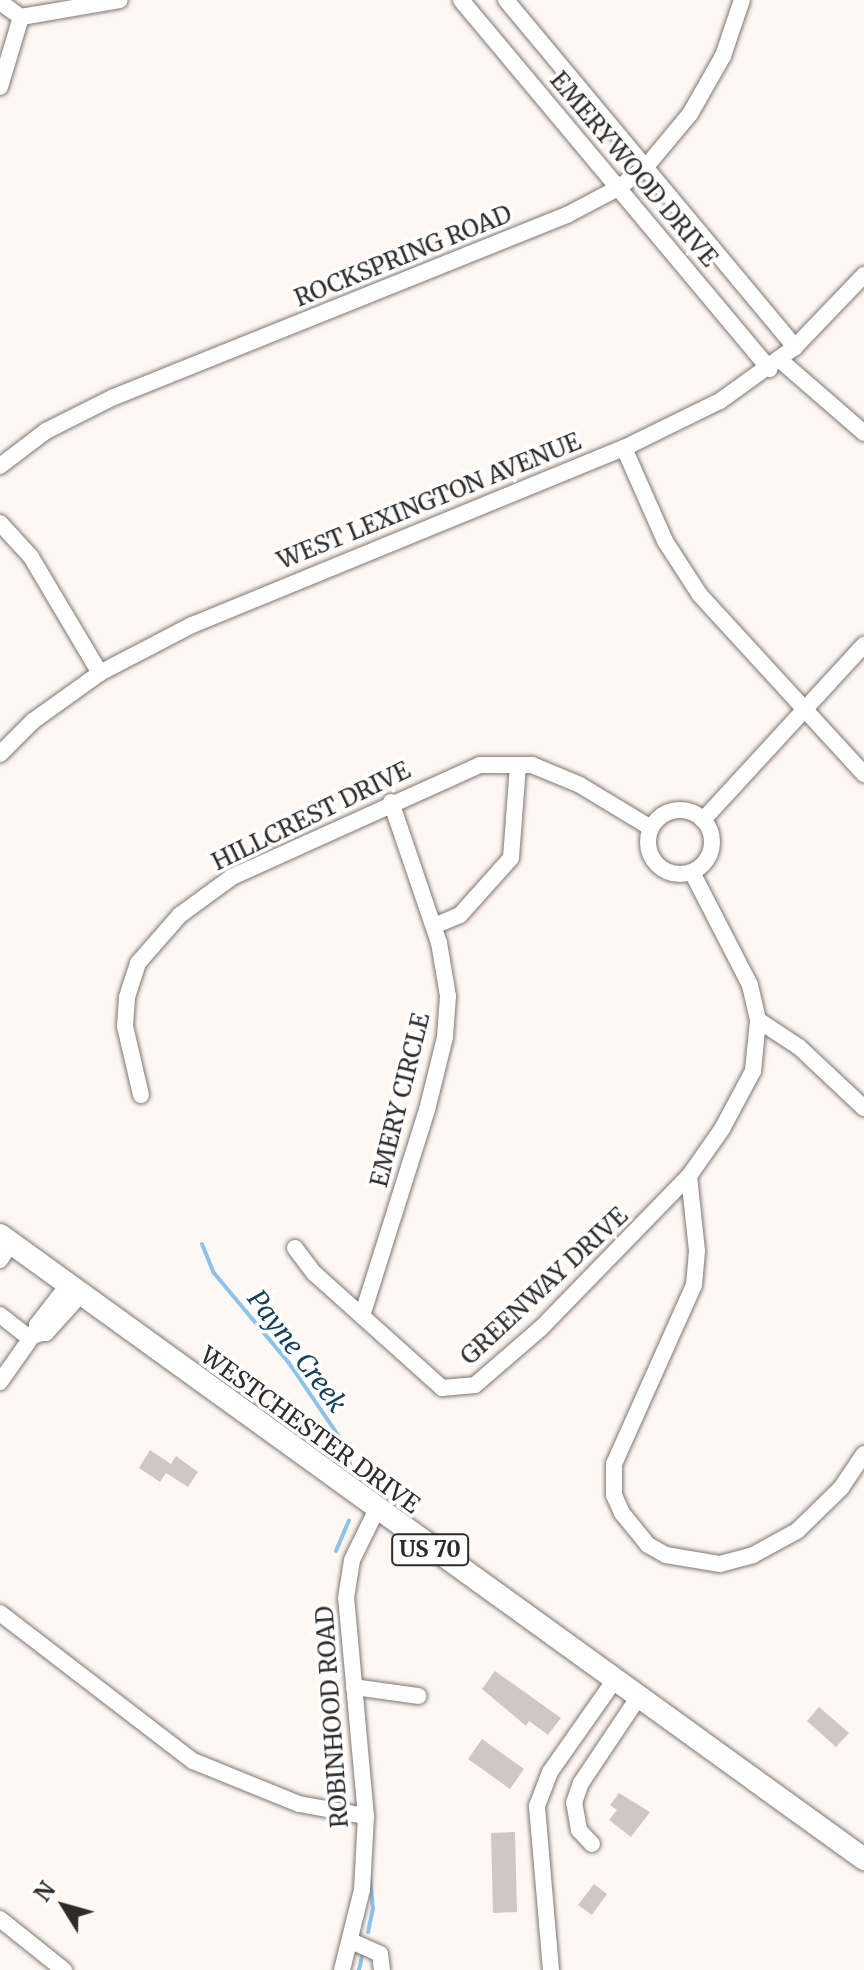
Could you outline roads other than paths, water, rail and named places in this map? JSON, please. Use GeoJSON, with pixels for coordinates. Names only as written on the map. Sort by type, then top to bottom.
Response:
{"type":"FeatureCollection","features":[{"type":"Feature","properties":{"kind":"main road","name":"WESTCHESTER DRIVE"},"geometry":{"type":"LineString","coordinates":[[4,1246],[74,1290],[376,1511],[864,1859]]}},
{"type":"Feature","properties":{"kind":"street"},"geometry":{"type":"LineString","coordinates":[[0,2],[21,17],[120,0]]}},
{"type":"Feature","properties":{"kind":"street","name":"EMERYWOOD DRIVE"},"geometry":{"type":"LineString","coordinates":[[461,0],[618,188],[774,364],[864,433]]}},
{"type":"Feature","properties":{"kind":"street","name":"EMERYWOOD DRIVE"},"geometry":{"type":"LineString","coordinates":[[506,0],[795,347]]}},
{"type":"Feature","properties":{"kind":"street","name":"ROCKSPRING ROAD"},"geometry":{"type":"LineString","coordinates":[[0,466],[46,431],[114,397],[567,215],[618,188],[645,168],[705,90],[742,0]]}},
{"type":"Feature","properties":{"kind":"street"},"geometry":{"type":"LineString","coordinates":[[0,87],[21,17]]}},
{"type":"Feature","properties":{"kind":"street","name":"WEST LEXINGTON AVENUE"},"geometry":{"type":"LineString","coordinates":[[0,754],[33,721],[100,673],[192,625],[683,421],[774,364],[795,347],[864,275]]}},
{"type":"Feature","properties":{"kind":"street"},"geometry":{"type":"LineString","coordinates":[[624,448],[665,541],[700,595],[803,711],[864,774]]}},
{"type":"Feature","properties":{"kind":"street"},"geometry":{"type":"LineString","coordinates":[[0,523],[31,557],[100,673]]}},
{"type":"Feature","properties":{"kind":"street"},"geometry":{"type":"LineString","coordinates":[[703,820],[864,645]]}},
{"type":"Feature","properties":{"kind":"street","name":"HILLCREST DRIVE"},"geometry":{"type":"LineString","coordinates":[[141,1095],[125,1026],[127,997],[138,963],[154,940],[232,877],[391,802],[480,765],[532,765],[580,785],[651,828]]}},
{"type":"Feature","properties":{"kind":"street"},"geometry":{"type":"LineString","coordinates":[[434,926],[460,915],[511,858],[518,765]]}},
{"type":"Feature","properties":{"kind":"street","name":"EMERY CIRCLE"},"geometry":{"type":"LineString","coordinates":[[362,1316],[445,1037],[448,996],[434,926],[391,802]]}},
{"type":"Feature","properties":{"kind":"street"},"geometry":{"type":"LineString","coordinates":[[675,811],[703,820],[711,849],[692,872],[661,868],[649,850],[651,828],[675,811]]}},
{"type":"Feature","properties":{"kind":"street","name":"GREENWAY DRIVE"},"geometry":{"type":"LineString","coordinates":[[295,1248],[431,1383],[451,1390],[475,1385],[620,1253],[689,1176],[722,1129],[753,1071],[758,1020],[750,985],[692,872]]}},
{"type":"Feature","properties":{"kind":"street"},"geometry":{"type":"LineString","coordinates":[[758,1020],[799,1047],[864,1108]]}},
{"type":"Feature","properties":{"kind":"street"},"geometry":{"type":"LineString","coordinates":[[689,1176],[697,1251],[694,1285],[614,1464],[614,1495],[622,1513],[648,1545],[666,1555],[720,1564],[753,1555],[797,1531],[841,1488],[864,1454]]}},
{"type":"Feature","properties":{"kind":"street"},"geometry":{"type":"LineString","coordinates":[[0,1315],[34,1335],[46,1333],[74,1290]]}},
{"type":"Feature","properties":{"kind":"street"},"geometry":{"type":"LineString","coordinates":[[0,1382],[34,1335]]}},
{"type":"Feature","properties":{"kind":"street","name":"ROBINHOOD ROAD"},"geometry":{"type":"LineString","coordinates":[[342,1970],[362,1890],[366,1816],[348,1586],[352,1560],[376,1511]]}},
{"type":"Feature","properties":{"kind":"street"},"geometry":{"type":"LineString","coordinates":[[0,1613],[193,1761],[299,1804],[366,1816]]}},
{"type":"Feature","properties":{"kind":"street"},"geometry":{"type":"LineString","coordinates":[[551,1970],[537,1806],[550,1772],[614,1681]]}},
{"type":"Feature","properties":{"kind":"street"},"geometry":{"type":"LineString","coordinates":[[354,1687],[418,1696]]}},
{"type":"Feature","properties":{"kind":"street"},"geometry":{"type":"LineString","coordinates":[[592,1844],[579,1830],[574,1803],[581,1783],[638,1698]]}},
{"type":"Feature","properties":{"kind":"street"},"geometry":{"type":"LineString","coordinates":[[0,1919],[64,1970]]}},
{"type":"Feature","properties":{"kind":"street"},"geometry":{"type":"LineString","coordinates":[[351,1941],[380,1954],[382,1970]]}},
{"type":"Feature","properties":{"kind":"waterway","name":"Payne Creek"},"geometry":{"type":"LineString","coordinates":[[202,1244],[214,1273],[289,1363],[346,1447],[353,1478]]}},
{"type":"Feature","properties":{"kind":"waterway","name":"Payne Creek"},"geometry":{"type":"LineString","coordinates":[[336,1551],[349,1521]]}},
{"type":"Feature","properties":{"kind":"waterway","name":"Payne Creek"},"geometry":{"type":"LineString","coordinates":[[368,1932],[373,1909],[370,1879]]}},
{"type":"Feature","properties":{"kind":"waterway","name":"Payne Creek"},"geometry":{"type":"LineString","coordinates":[[359,1970],[362,1956]]}}]}
